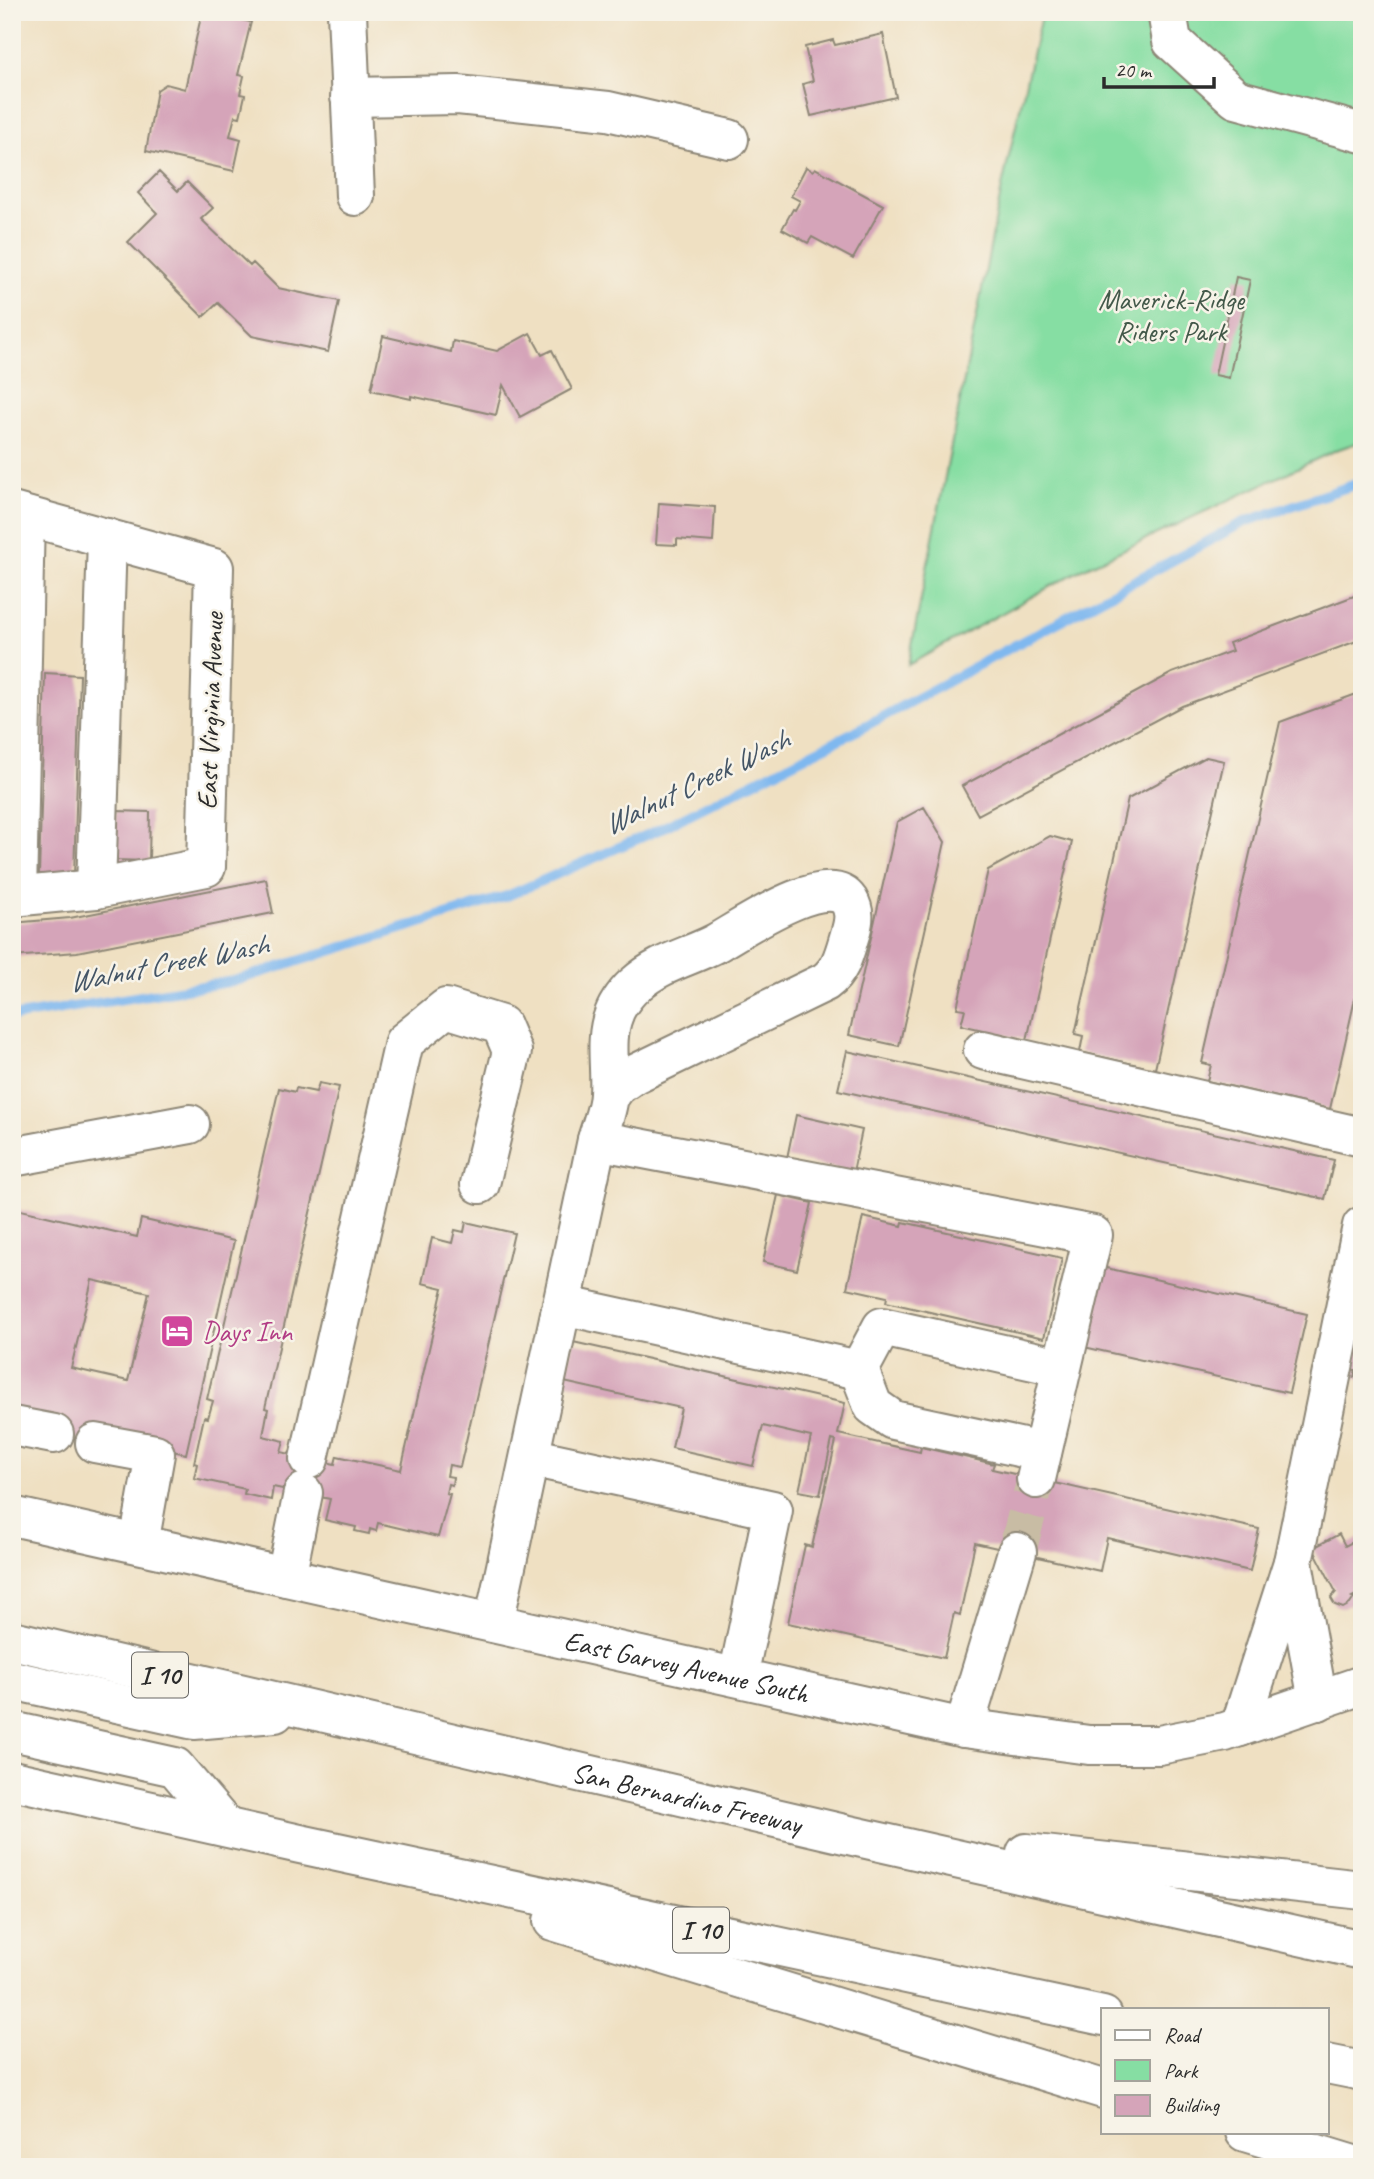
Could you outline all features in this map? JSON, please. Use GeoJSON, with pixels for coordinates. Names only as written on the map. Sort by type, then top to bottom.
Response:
{"type":"FeatureCollection","features":[{"type":"Feature","properties":{"kind":"main road"},"geometry":{"type":"LineString","coordinates":[[347,12],[355,196]]}},
{"type":"Feature","properties":{"kind":"main road"},"geometry":{"type":"LineString","coordinates":[[1167,12],[1172,41],[1236,99],[1362,134]]}},
{"type":"Feature","properties":{"kind":"main road"},"geometry":{"type":"LineString","coordinates":[[350,97],[458,95],[608,111],[729,139]]}},
{"type":"Feature","properties":{"kind":"main road"},"geometry":{"type":"LineString","coordinates":[[14,897],[18,514]]}},
{"type":"Feature","properties":{"kind":"main road","name":"East Virginia Avenue"},"geometry":{"type":"LineString","coordinates":[[14,897],[96,889],[206,867],[214,568],[18,514]]}},
{"type":"Feature","properties":{"kind":"main road"},"geometry":{"type":"LineString","coordinates":[[96,889],[107,538]]}},
{"type":"Feature","properties":{"kind":"main road"},"geometry":{"type":"LineString","coordinates":[[494,1623],[597,1140],[609,1097],[609,1041],[614,1013],[634,984],[667,963],[712,945],[804,895],[831,890],[845,895],[854,908],[854,922],[845,954],[835,975],[633,1074],[617,1086],[609,1097]]}},
{"type":"Feature","properties":{"kind":"main road"},"geometry":{"type":"LineString","coordinates":[[286,1577],[306,1476],[404,1042],[446,1008],[501,1025],[512,1051],[480,1184]]}},
{"type":"Feature","properties":{"kind":"main road"},"geometry":{"type":"LineString","coordinates":[[984,1050],[1362,1137]]}},
{"type":"Feature","properties":{"kind":"main road"},"geometry":{"type":"LineString","coordinates":[[12,1157],[190,1124]]}},
{"type":"Feature","properties":{"kind":"main road"},"geometry":{"type":"LineString","coordinates":[[597,1140],[1093,1235],[1039,1465],[893,1420],[873,1406],[859,1370],[882,1327],[1061,1367]]}},
{"type":"Feature","properties":{"kind":"main road"},"geometry":{"type":"LineString","coordinates":[[1240,1727],[1293,1562],[1362,1226]]}},
{"type":"Feature","properties":{"kind":"main road"},"geometry":{"type":"LineString","coordinates":[[562,1305],[859,1370]]}},
{"type":"Feature","properties":{"kind":"main road"},"geometry":{"type":"LineString","coordinates":[[12,1426],[54,1434]]}},
{"type":"Feature","properties":{"kind":"main road"},"geometry":{"type":"LineString","coordinates":[[95,1443],[155,1454],[139,1544]]}},
{"type":"Feature","properties":{"kind":"main road"},"geometry":{"type":"LineString","coordinates":[[530,1457],[773,1510],[738,1677]]}},
{"type":"Feature","properties":{"kind":"main road","name":"East Garvey Avenue South"},"geometry":{"type":"LineString","coordinates":[[12,1516],[964,1728],[1089,1745],[1159,1745],[1225,1732],[1362,1685]]}},
{"type":"Feature","properties":{"kind":"main road"},"geometry":{"type":"LineString","coordinates":[[964,1728],[1017,1552]]}},
{"type":"Feature","properties":{"kind":"main road"},"geometry":{"type":"LineString","coordinates":[[1293,1562],[1318,1701]]}},
{"type":"Feature","properties":{"kind":"main road","name":"San Bernardino Freeway"},"geometry":{"type":"LineString","coordinates":[[12,1640],[840,1833],[1362,1950]]}},
{"type":"Feature","properties":{"kind":"main road"},"geometry":{"type":"LineString","coordinates":[[12,1680],[194,1720],[309,1710]]}},
{"type":"Feature","properties":{"kind":"main road"},"geometry":{"type":"LineString","coordinates":[[12,1731],[175,1768],[226,1827]]}},
{"type":"Feature","properties":{"kind":"main road","name":"I 10"},"geometry":{"type":"LineString","coordinates":[[12,1780],[1101,2016]]}},
{"type":"Feature","properties":{"kind":"main road"},"geometry":{"type":"LineString","coordinates":[[840,1833],[1362,1890]]}},
{"type":"Feature","properties":{"kind":"main road"},"geometry":{"type":"LineString","coordinates":[[300,1844],[1101,2088]]}},
{"type":"Feature","properties":{"kind":"main road"},"geometry":{"type":"LineString","coordinates":[[1328,2064],[1362,2071]]}},
{"type":"Feature","properties":{"kind":"main road"},"geometry":{"type":"LineString","coordinates":[[1252,2134],[1360,2167]]}},
{"type":"Feature","properties":{"kind":"green space","name":"Maverick-Ridge Riders Park"},"geometry":{"type":"Polygon","coordinates":[[[1042,12],[1362,12],[1362,441],[1336,450],[1082,569],[908,665],[1003,182],[1042,12]]]}},
{"type":"Feature","properties":{"kind":"building"},"geometry":{"type":"Polygon","coordinates":[[[202,12],[251,22],[238,75],[244,76],[240,94],[245,95],[240,117],[235,116],[230,136],[241,139],[234,171],[146,151],[157,90],[166,84],[185,89],[202,12]]]}},
{"type":"Feature","properties":{"kind":"building"},"geometry":{"type":"Polygon","coordinates":[[[883,34],[896,97],[811,116],[803,84],[813,81],[805,47],[833,40],[835,45],[883,34]]]}},
{"type":"Feature","properties":{"kind":"building"},"geometry":{"type":"Polygon","coordinates":[[[806,167],[813,171],[815,168],[883,205],[853,259],[812,237],[808,243],[782,229],[800,201],[791,196],[806,167]]]}},
{"type":"Feature","properties":{"kind":"building"},"geometry":{"type":"Polygon","coordinates":[[[159,172],[178,191],[187,182],[213,208],[201,219],[250,266],[253,263],[278,288],[339,301],[328,352],[252,336],[218,303],[203,317],[128,242],[157,213],[138,193],[159,172]]]}},
{"type":"Feature","properties":{"kind":"building"},"geometry":{"type":"Polygon","coordinates":[[[1236,277],[1250,280],[1229,378],[1215,375],[1236,277]]]}},
{"type":"Feature","properties":{"kind":"building"},"geometry":{"type":"Polygon","coordinates":[[[530,333],[542,355],[552,350],[572,389],[520,417],[503,385],[496,415],[371,390],[383,336],[451,352],[453,341],[497,351],[530,333]]]}},
{"type":"Feature","properties":{"kind":"building"},"geometry":{"type":"Polygon","coordinates":[[[659,503],[715,507],[713,542],[677,539],[677,545],[656,544],[659,503]]]}},
{"type":"Feature","properties":{"kind":"building"},"geometry":{"type":"Polygon","coordinates":[[[1362,593],[1362,639],[1182,706],[978,815],[962,786],[1172,673],[1232,651],[1229,643],[1362,593]]]}},
{"type":"Feature","properties":{"kind":"building"},"geometry":{"type":"Polygon","coordinates":[[[45,673],[80,675],[74,876],[39,875],[45,673]]]}},
{"type":"Feature","properties":{"kind":"building"},"geometry":{"type":"Polygon","coordinates":[[[1362,692],[1362,968],[1330,1109],[1207,1081],[1211,1065],[1202,1063],[1280,722],[1362,692]]]}},
{"type":"Feature","properties":{"kind":"building"},"geometry":{"type":"Polygon","coordinates":[[[1206,757],[1224,761],[1155,1069],[1080,1052],[1083,1036],[1075,1034],[1128,799],[1206,757]]]}},
{"type":"Feature","properties":{"kind":"building"},"geometry":{"type":"Polygon","coordinates":[[[924,807],[945,842],[899,1046],[849,1035],[897,822],[924,807]]]}},
{"type":"Feature","properties":{"kind":"building"},"geometry":{"type":"Polygon","coordinates":[[[116,811],[150,812],[149,861],[114,860],[116,811]]]}},
{"type":"Feature","properties":{"kind":"building"},"geometry":{"type":"Polygon","coordinates":[[[1050,836],[1072,842],[1027,1040],[961,1025],[965,1009],[957,1008],[988,870],[1050,836]]]}},
{"type":"Feature","properties":{"kind":"building"},"geometry":{"type":"Polygon","coordinates":[[[266,879],[273,913],[77,952],[12,957],[12,923],[70,918],[266,879]]]}},
{"type":"Feature","properties":{"kind":"building"},"geometry":{"type":"Polygon","coordinates":[[[847,1051],[1334,1160],[1325,1199],[838,1090],[847,1051]]]}},
{"type":"Feature","properties":{"kind":"building"},"geometry":{"type":"Polygon","coordinates":[[[319,1083],[339,1087],[265,1408],[268,1409],[263,1436],[284,1441],[281,1452],[335,1464],[337,1456],[401,1470],[443,1288],[422,1283],[432,1238],[452,1243],[455,1230],[464,1232],[466,1222],[514,1233],[460,1467],[449,1465],[447,1476],[453,1477],[452,1485],[448,1484],[446,1493],[450,1494],[438,1537],[378,1523],[376,1531],[370,1529],[369,1534],[355,1531],[356,1527],[325,1520],[330,1499],[273,1487],[271,1500],[244,1494],[245,1489],[194,1478],[197,1464],[194,1463],[204,1417],[208,1418],[213,1401],[207,1399],[279,1088],[295,1092],[296,1088],[316,1092],[319,1083]]]}},
{"type":"Feature","properties":{"kind":"building"},"geometry":{"type":"Polygon","coordinates":[[[796,1115],[862,1130],[853,1172],[787,1158],[796,1115]]]}},
{"type":"Feature","properties":{"kind":"building"},"geometry":{"type":"Polygon","coordinates":[[[778,1195],[812,1203],[797,1270],[763,1262],[778,1195]]]}},
{"type":"Feature","properties":{"kind":"building","name":"Days Inn"},"geometry":{"type":"Polygon","coordinates":[[[12,1208],[137,1237],[141,1219],[234,1241],[186,1454],[97,1434],[95,1443],[54,1434],[12,1414],[12,1208]],[[92,1280],[71,1368],[128,1381],[149,1293],[92,1280]]]}},
{"type":"Feature","properties":{"kind":"building"},"geometry":{"type":"Polygon","coordinates":[[[863,1217],[902,1226],[903,1222],[1062,1258],[1044,1338],[886,1302],[887,1297],[847,1288],[863,1217]]]}},
{"type":"Feature","properties":{"kind":"building"},"geometry":{"type":"Polygon","coordinates":[[[1102,1267],[1307,1314],[1289,1393],[1084,1347],[1102,1267]]]}},
{"type":"Feature","properties":{"kind":"building"},"geometry":{"type":"Polygon","coordinates":[[[1362,1307],[1362,1379],[1354,1377],[1356,1370],[1347,1369],[1362,1307]]]}},
{"type":"Feature","properties":{"kind":"building"},"geometry":{"type":"Polygon","coordinates":[[[573,1342],[845,1403],[838,1434],[920,1452],[921,1447],[994,1464],[992,1469],[1259,1529],[1250,1571],[1107,1538],[1100,1571],[975,1543],[960,1615],[954,1613],[944,1658],[788,1623],[805,1545],[812,1547],[836,1441],[832,1440],[820,1495],[799,1491],[811,1437],[763,1426],[753,1466],[672,1448],[681,1408],[564,1382],[573,1342]]]}},
{"type":"Feature","properties":{"kind":"building"},"geometry":{"type":"Polygon","coordinates":[[[1339,1534],[1345,1546],[1362,1537],[1362,1592],[1352,1597],[1354,1598],[1350,1604],[1343,1608],[1335,1605],[1331,1598],[1336,1592],[1313,1548],[1339,1534]]]}},
{"type":"Feature","properties":{"kind":"waterway","name":"Walnut Creek Wash"},"geometry":{"type":"LineString","coordinates":[[12,1017],[234,981],[507,896],[656,831],[854,732],[1242,523],[1362,482]]}},
{"type":"Feature","properties":{"kind":"tunnel"},"geometry":{"type":"LineString","coordinates":[[1017,1552],[1036,1479]]}},
{"type":"Feature","properties":{"kind":"place","name":"Days Inn"},"geometry":{"type":"Point","coordinates":[177,1331]}}]}
